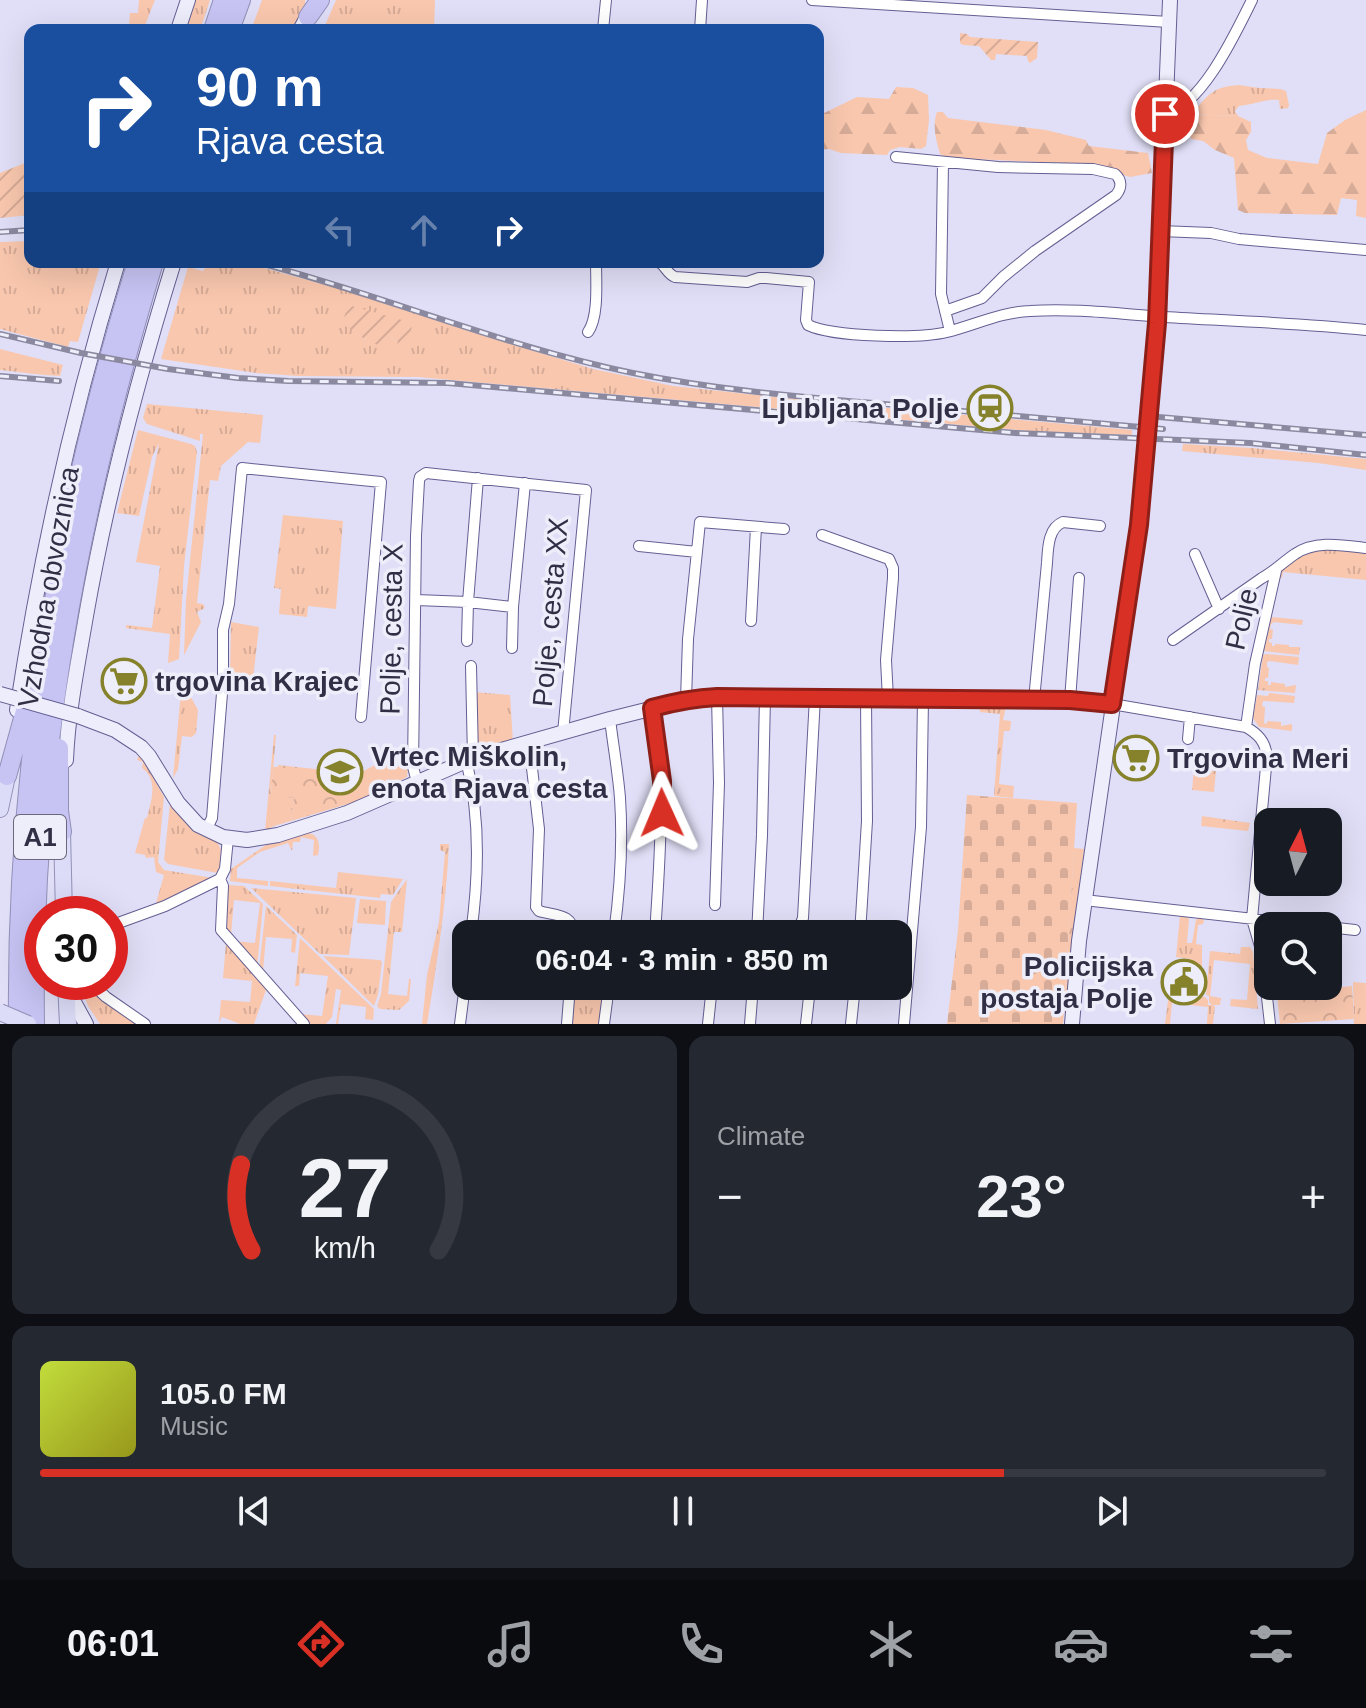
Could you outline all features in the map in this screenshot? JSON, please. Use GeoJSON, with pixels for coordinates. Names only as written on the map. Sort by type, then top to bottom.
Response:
{"type":"FeatureCollection","features":[{"type":"Feature","properties":{"kind":"highway"},"geometry":{"type":"LineString","coordinates":[[215,24],[223,0]]}},
{"type":"Feature","properties":{"kind":"highway"},"geometry":{"type":"LineString","coordinates":[[232,24],[241,0]]}},
{"type":"Feature","properties":{"kind":"highway"},"geometry":{"type":"LineString","coordinates":[[307,16],[320,0]]}},
{"type":"Feature","properties":{"kind":"highway"},"geometry":{"type":"LineString","coordinates":[[131,268],[131,281]]}},
{"type":"Feature","properties":{"kind":"highway","name":"Vzhodna obvoznica"},"geometry":{"type":"LineString","coordinates":[[18,1024],[23,845],[31,748],[47,637],[75,493],[135,268]]}},
{"type":"Feature","properties":{"kind":"highway","name":"Vzhodna obvoznica"},"geometry":{"type":"LineString","coordinates":[[35,1024],[40,845],[62,650],[94,483],[152,268]]}},
{"type":"Feature","properties":{"kind":"highway"},"geometry":{"type":"LineString","coordinates":[[7,776],[35,662],[47,637]]}},
{"type":"Feature","properties":{"kind":"highway"},"geometry":{"type":"LineString","coordinates":[[62,650],[65,676],[60,729],[59,811],[62,832]]}},
{"type":"Feature","properties":{"kind":"main road"},"geometry":{"type":"LineString","coordinates":[[180,24],[188,0]]}},
{"type":"Feature","properties":{"kind":"main road"},"geometry":{"type":"LineString","coordinates":[[1072,1024],[1084,900],[1139,525],[1157,316],[1170,0]]}},
{"type":"Feature","properties":{"kind":"main road"},"geometry":{"type":"LineString","coordinates":[[0,809],[30,624],[54,503],[90,355],[116,268]]}},
{"type":"Feature","properties":{"kind":"main road"},"geometry":{"type":"LineString","coordinates":[[64,896],[62,832],[66,747],[93,575],[125,435],[172,268]]}},
{"type":"Feature","properties":{"kind":"main road"},"geometry":{"type":"LineString","coordinates":[[0,694],[115,730],[141,747],[182,809],[198,825],[228,838],[252,839],[285,833],[347,813],[470,759],[686,700],[815,697],[1070,700],[1112,704]]}},
{"type":"Feature","properties":{"kind":"main road"},"geometry":{"type":"LineString","coordinates":[[67,1000],[68,1024]]}},
{"type":"Feature","properties":{"kind":"main road"},"geometry":{"type":"LineString","coordinates":[[73,1000],[86,1024]]}},
{"type":"Feature","properties":{"kind":"main road"},"geometry":{"type":"LineString","coordinates":[[0,1012],[28,1024]]}},
{"type":"Feature","properties":{"kind":"street"},"geometry":{"type":"LineString","coordinates":[[604,24],[606,0]]}},
{"type":"Feature","properties":{"kind":"street"},"geometry":{"type":"LineString","coordinates":[[700,24],[702,0]]}},
{"type":"Feature","properties":{"kind":"street"},"geometry":{"type":"LineString","coordinates":[[812,0],[1169,22]]}},
{"type":"Feature","properties":{"kind":"street"},"geometry":{"type":"LineString","coordinates":[[1165,114],[1183,106],[1196,93],[1217,65],[1252,0]]}},
{"type":"Feature","properties":{"kind":"street"},"geometry":{"type":"LineString","coordinates":[[896,157],[998,167],[1093,169],[1115,174],[1120,183],[1116,195],[1035,251],[982,298],[945,311]]}},
{"type":"Feature","properties":{"kind":"street"},"geometry":{"type":"LineString","coordinates":[[943,162],[941,294],[950,331]]}},
{"type":"Feature","properties":{"kind":"street"},"geometry":{"type":"LineString","coordinates":[[1160,231],[1211,233],[1239,239],[1366,250]]}},
{"type":"Feature","properties":{"kind":"street"},"geometry":{"type":"LineString","coordinates":[[588,332],[594,316],[596,268]]}},
{"type":"Feature","properties":{"kind":"street"},"geometry":{"type":"LineString","coordinates":[[666,268],[675,277],[809,282],[808,325],[874,335],[931,335],[1029,311],[1307,323],[1366,330]]}},
{"type":"Feature","properties":{"kind":"street"},"geometry":{"type":"LineString","coordinates":[[206,830],[212,818],[223,681],[223,630],[229,604],[242,468],[381,482],[361,717]]}},
{"type":"Feature","properties":{"kind":"street","name":"Polje, cesta X"},"geometry":{"type":"LineString","coordinates":[[417,782],[413,767],[416,536],[420,477],[426,473],[478,478]]}},
{"type":"Feature","properties":{"kind":"street"},"geometry":{"type":"LineString","coordinates":[[467,641],[478,478],[525,483]]}},
{"type":"Feature","properties":{"kind":"street","name":"Polje, cesta XX"},"geometry":{"type":"LineString","coordinates":[[512,648],[525,483],[586,490],[563,733]]}},
{"type":"Feature","properties":{"kind":"street"},"geometry":{"type":"LineString","coordinates":[[686,700],[688,639],[700,522],[784,529]]}},
{"type":"Feature","properties":{"kind":"street"},"geometry":{"type":"LineString","coordinates":[[1034,700],[1053,530],[1063,522],[1100,526]]}},
{"type":"Feature","properties":{"kind":"street"},"geometry":{"type":"LineString","coordinates":[[751,621],[756,527]]}},
{"type":"Feature","properties":{"kind":"street"},"geometry":{"type":"LineString","coordinates":[[822,535],[889,559],[892,564],[886,660],[888,699]]}},
{"type":"Feature","properties":{"kind":"street","name":"Polje"},"geometry":{"type":"LineString","coordinates":[[1246,727],[1255,664],[1276,571],[1295,554],[1313,545],[1366,548]]}},
{"type":"Feature","properties":{"kind":"street"},"geometry":{"type":"LineString","coordinates":[[639,546],[697,552]]}},
{"type":"Feature","properties":{"kind":"street"},"geometry":{"type":"LineString","coordinates":[[1195,554],[1219,609]]}},
{"type":"Feature","properties":{"kind":"street"},"geometry":{"type":"LineString","coordinates":[[1173,640],[1276,571]]}},
{"type":"Feature","properties":{"kind":"street"},"geometry":{"type":"LineString","coordinates":[[1070,700],[1079,578]]}},
{"type":"Feature","properties":{"kind":"street","name":"Polje, cesta XX"},"geometry":{"type":"LineString","coordinates":[[416,600],[513,607]]}},
{"type":"Feature","properties":{"kind":"street"},"geometry":{"type":"LineString","coordinates":[[471,666],[470,759],[477,830],[472,920]]}},
{"type":"Feature","properties":{"kind":"street"},"geometry":{"type":"LineString","coordinates":[[715,905],[719,783],[717,697]]}},
{"type":"Feature","properties":{"kind":"street"},"geometry":{"type":"LineString","coordinates":[[758,920],[765,697]]}},
{"type":"Feature","properties":{"kind":"street"},"geometry":{"type":"LineString","coordinates":[[802,920],[815,697]]}},
{"type":"Feature","properties":{"kind":"street"},"geometry":{"type":"LineString","coordinates":[[861,920],[867,821],[866,698]]}},
{"type":"Feature","properties":{"kind":"street"},"geometry":{"type":"LineString","coordinates":[[904,1024],[921,827],[923,699]]}},
{"type":"Feature","properties":{"kind":"street"},"geometry":{"type":"LineString","coordinates":[[1112,704],[1246,727],[1261,738],[1267,756],[1252,919],[1262,953],[1270,1024]]}},
{"type":"Feature","properties":{"kind":"street"},"geometry":{"type":"LineString","coordinates":[[652,708],[662,781],[656,920]]}},
{"type":"Feature","properties":{"kind":"street"},"geometry":{"type":"LineString","coordinates":[[1188,739],[1190,717]]}},
{"type":"Feature","properties":{"kind":"street"},"geometry":{"type":"LineString","coordinates":[[610,719],[621,819],[615,920]]}},
{"type":"Feature","properties":{"kind":"street"},"geometry":{"type":"LineString","coordinates":[[529,742],[539,829],[536,907],[539,911],[569,920]]}},
{"type":"Feature","properties":{"kind":"street"},"geometry":{"type":"LineString","coordinates":[[128,919],[165,906],[220,879],[225,869],[228,838]]}},
{"type":"Feature","properties":{"kind":"street"},"geometry":{"type":"LineString","coordinates":[[220,879],[223,886],[220,926],[223,935],[304,1024]]}},
{"type":"Feature","properties":{"kind":"street"},"geometry":{"type":"LineString","coordinates":[[1084,900],[1252,919]]}},
{"type":"Feature","properties":{"kind":"street"},"geometry":{"type":"LineString","coordinates":[[1342,929],[1355,930]]}},
{"type":"Feature","properties":{"kind":"street"},"geometry":{"type":"LineString","coordinates":[[110,1000],[145,1024]]}},
{"type":"Feature","properties":{"kind":"street"},"geometry":{"type":"LineString","coordinates":[[460,1024],[463,1000]]}},
{"type":"Feature","properties":{"kind":"street"},"geometry":{"type":"LineString","coordinates":[[567,1024],[569,1000]]}},
{"type":"Feature","properties":{"kind":"street"},"geometry":{"type":"LineString","coordinates":[[604,1024],[607,1000]]}},
{"type":"Feature","properties":{"kind":"street"},"geometry":{"type":"LineString","coordinates":[[708,1024],[711,1000]]}},
{"type":"Feature","properties":{"kind":"street"},"geometry":{"type":"LineString","coordinates":[[750,1024],[752,1000]]}},
{"type":"Feature","properties":{"kind":"street"},"geometry":{"type":"LineString","coordinates":[[806,1024],[809,1000]]}},
{"type":"Feature","properties":{"kind":"street"},"geometry":{"type":"LineString","coordinates":[[851,1024],[854,1000]]}},
{"type":"Feature","properties":{"kind":"green space"},"geometry":{"type":"Polygon","coordinates":[[[139,0],[155,0],[145,24],[129,24],[130,13],[138,13],[139,0]]]}},
{"type":"Feature","properties":{"kind":"green space"},"geometry":{"type":"Polygon","coordinates":[[[194,0],[210,0],[202,24],[186,24],[194,0]]]}},
{"type":"Feature","properties":{"kind":"green space"},"geometry":{"type":"Polygon","coordinates":[[[262,0],[305,0],[305,7],[296,24],[253,24],[262,0]]]}},
{"type":"Feature","properties":{"kind":"green space"},"geometry":{"type":"Polygon","coordinates":[[[336,0],[435,0],[434,24],[326,24],[336,0]]]}},
{"type":"Feature","properties":{"kind":"green space"},"geometry":{"type":"Polygon","coordinates":[[[960,33],[970,37],[1038,42],[1037,58],[1030,63],[1027,56],[996,54],[995,60],[991,60],[979,46],[960,43],[960,33]]]}},
{"type":"Feature","properties":{"kind":"green space"},"geometry":{"type":"Polygon","coordinates":[[[1239,85],[1286,91],[1288,108],[1280,109],[1279,100],[1275,100],[1239,106],[1235,111],[1238,116],[1191,114],[1216,90],[1239,85]]]}},
{"type":"Feature","properties":{"kind":"green space"},"geometry":{"type":"Polygon","coordinates":[[[896,87],[913,88],[928,95],[926,146],[921,149],[900,147],[890,150],[887,155],[824,149],[824,113],[857,97],[889,99],[896,87]]]}},
{"type":"Feature","properties":{"kind":"green space"},"geometry":{"type":"Polygon","coordinates":[[[1366,110],[1366,218],[1356,216],[1357,200],[1341,198],[1337,215],[1245,213],[1238,210],[1234,158],[1203,141],[1191,139],[1189,128],[1191,114],[1238,116],[1251,122],[1251,132],[1246,140],[1248,150],[1267,158],[1318,164],[1327,133],[1366,110]]]}},
{"type":"Feature","properties":{"kind":"green space"},"geometry":{"type":"Polygon","coordinates":[[[937,112],[943,112],[948,118],[1046,130],[1086,140],[1089,146],[1148,153],[1152,173],[1130,177],[1085,164],[948,158],[940,154],[937,144],[937,112]]]}},
{"type":"Feature","properties":{"kind":"green space"},"geometry":{"type":"Polygon","coordinates":[[[24,163],[24,216],[0,218],[0,173],[24,163]]]}},
{"type":"Feature","properties":{"kind":"green space"},"geometry":{"type":"Polygon","coordinates":[[[24,241],[24,268],[99,268],[78,342],[70,341],[68,347],[0,329],[0,242],[24,241]]]}},
{"type":"Feature","properties":{"kind":"green space"},"geometry":{"type":"Polygon","coordinates":[[[188,268],[203,271],[205,268],[264,268],[355,293],[593,369],[673,386],[1132,430],[1132,435],[1029,431],[418,377],[256,373],[161,359],[188,268]],[[342,323],[366,340],[388,335],[398,342],[412,323],[342,323]]]}},
{"type":"Feature","properties":{"kind":"green space"},"geometry":{"type":"Polygon","coordinates":[[[348,305],[413,323],[406,348],[396,348],[398,342],[388,335],[378,345],[342,324],[348,305]]]}},
{"type":"Feature","properties":{"kind":"green space"},"geometry":{"type":"Polygon","coordinates":[[[0,349],[63,365],[60,376],[0,370],[0,349]]]}},
{"type":"Feature","properties":{"kind":"green space"},"geometry":{"type":"Polygon","coordinates":[[[147,404],[263,415],[260,443],[248,442],[221,466],[218,481],[210,480],[197,603],[205,608],[197,612],[201,622],[184,655],[186,599],[203,434],[200,434],[200,441],[147,424],[143,418],[147,404]]]}},
{"type":"Feature","properties":{"kind":"green space"},"geometry":{"type":"Polygon","coordinates":[[[138,430],[191,444],[197,452],[184,566],[179,659],[168,663],[170,634],[126,628],[126,625],[152,628],[160,566],[136,562],[159,443],[152,457],[139,516],[117,513],[138,430]]]}},
{"type":"Feature","properties":{"kind":"green space"},"geometry":{"type":"Polygon","coordinates":[[[1183,444],[1366,459],[1366,470],[1182,451],[1183,444]]]}},
{"type":"Feature","properties":{"kind":"green space"},"geometry":{"type":"Polygon","coordinates":[[[283,515],[343,521],[336,609],[308,606],[307,617],[279,614],[281,589],[274,588],[283,515]]]}},
{"type":"Feature","properties":{"kind":"green space"},"geometry":{"type":"Polygon","coordinates":[[[1314,549],[1366,550],[1366,580],[1283,572],[1282,578],[1279,576],[1289,563],[1314,549]]]}},
{"type":"Feature","properties":{"kind":"green space"},"geometry":{"type":"Polygon","coordinates":[[[1271,617],[1303,620],[1302,625],[1274,622],[1270,629],[1273,630],[1272,639],[1269,639],[1272,646],[1300,647],[1299,655],[1264,651],[1271,617]]]}},
{"type":"Feature","properties":{"kind":"green space"},"geometry":{"type":"Polygon","coordinates":[[[231,622],[259,627],[253,679],[232,677],[230,674],[231,622]]]}},
{"type":"Feature","properties":{"kind":"green space"},"geometry":{"type":"Polygon","coordinates":[[[1263,655],[1299,657],[1298,665],[1267,662],[1268,678],[1265,678],[1268,685],[1271,682],[1285,684],[1285,687],[1296,685],[1295,693],[1258,690],[1263,655]]]}},
{"type":"Feature","properties":{"kind":"green space"},"geometry":{"type":"Polygon","coordinates":[[[182,681],[198,710],[196,733],[192,737],[182,736],[178,769],[173,778],[182,681]]]}},
{"type":"Feature","properties":{"kind":"green space"},"geometry":{"type":"Polygon","coordinates":[[[474,692],[510,695],[513,742],[476,753],[474,692]]]}},
{"type":"Feature","properties":{"kind":"green space"},"geometry":{"type":"Polygon","coordinates":[[[1269,693],[1295,696],[1294,703],[1263,701],[1262,706],[1265,707],[1264,723],[1292,724],[1292,731],[1259,727],[1253,718],[1257,695],[1268,696],[1269,693]]]}},
{"type":"Feature","properties":{"kind":"green space"},"geometry":{"type":"Polygon","coordinates":[[[980,706],[1006,707],[1003,720],[1011,721],[1010,731],[1004,731],[999,784],[1014,786],[1013,798],[994,796],[1000,714],[980,712],[980,706]]]}},
{"type":"Feature","properties":{"kind":"green space"},"geometry":{"type":"Polygon","coordinates":[[[274,735],[271,794],[294,798],[291,821],[265,831],[274,735]]]}},
{"type":"Feature","properties":{"kind":"green space"},"geometry":{"type":"Polygon","coordinates":[[[139,755],[164,797],[158,862],[164,870],[213,878],[155,907],[164,875],[156,872],[154,857],[146,858],[135,853],[152,791],[151,778],[142,768],[143,762],[137,760],[139,755]]]}},
{"type":"Feature","properties":{"kind":"green space"},"geometry":{"type":"Polygon","coordinates":[[[375,765],[408,767],[407,777],[361,800],[291,821],[294,798],[271,795],[273,767],[324,770],[350,778],[375,765]]]}},
{"type":"Feature","properties":{"kind":"green space"},"geometry":{"type":"Polygon","coordinates":[[[1194,769],[1216,771],[1214,792],[1192,790],[1194,769]]]}},
{"type":"Feature","properties":{"kind":"green space"},"geometry":{"type":"Polygon","coordinates":[[[967,795],[1077,803],[1063,1024],[947,1024],[958,930],[967,795]]]}},
{"type":"Feature","properties":{"kind":"green space"},"geometry":{"type":"Polygon","coordinates":[[[170,804],[193,829],[218,843],[222,861],[218,873],[168,864],[164,860],[170,804]]]}},
{"type":"Feature","properties":{"kind":"green space"},"geometry":{"type":"Polygon","coordinates":[[[1202,816],[1250,823],[1248,831],[1201,826],[1202,816]]]}},
{"type":"Feature","properties":{"kind":"green space"},"geometry":{"type":"Polygon","coordinates":[[[308,833],[317,838],[318,855],[313,856],[314,840],[301,837],[300,842],[293,842],[292,851],[288,843],[260,852],[237,868],[237,878],[268,881],[268,886],[230,881],[231,869],[266,845],[308,833]]]}},
{"type":"Feature","properties":{"kind":"green space"},"geometry":{"type":"Polygon","coordinates":[[[440,844],[449,844],[446,889],[427,1024],[422,1024],[427,975],[439,922],[445,852],[440,850],[440,844]]]}},
{"type":"Feature","properties":{"kind":"green space"},"geometry":{"type":"Polygon","coordinates":[[[1074,848],[1084,849],[1063,1024],[1074,848]]]}},
{"type":"Feature","properties":{"kind":"green space"},"geometry":{"type":"Polygon","coordinates":[[[338,872],[403,879],[393,895],[381,894],[380,898],[270,886],[270,881],[336,888],[338,872]]]}},
{"type":"Feature","properties":{"kind":"green space"},"geometry":{"type":"Polygon","coordinates":[[[407,879],[402,932],[394,932],[388,994],[407,996],[411,979],[409,1001],[399,1010],[380,1009],[377,1006],[391,902],[407,879]]]}},
{"type":"Feature","properties":{"kind":"green space"},"geometry":{"type":"Polygon","coordinates":[[[227,885],[244,886],[263,904],[257,968],[232,941],[255,943],[260,903],[234,900],[231,935],[224,930],[227,885]]]}},
{"type":"Feature","properties":{"kind":"green space"},"geometry":{"type":"Polygon","coordinates":[[[251,888],[356,898],[349,955],[320,954],[251,888]]]}},
{"type":"Feature","properties":{"kind":"green space"},"geometry":{"type":"Polygon","coordinates":[[[360,899],[386,901],[385,925],[357,923],[360,899]]]}},
{"type":"Feature","properties":{"kind":"green space"},"geometry":{"type":"Polygon","coordinates":[[[266,906],[297,935],[295,953],[291,952],[292,939],[266,937],[263,971],[259,970],[266,906]]]}},
{"type":"Feature","properties":{"kind":"green space"},"geometry":{"type":"Polygon","coordinates":[[[1185,915],[1189,919],[1187,943],[1192,943],[1196,920],[1199,917],[1204,920],[1203,924],[1198,925],[1196,944],[1202,945],[1202,969],[1190,959],[1176,957],[1180,916],[1185,915]]]}},
{"type":"Feature","properties":{"kind":"green space"},"geometry":{"type":"Polygon","coordinates":[[[300,938],[374,1009],[373,1020],[365,1019],[366,1007],[341,1004],[336,1024],[341,990],[336,989],[332,1017],[326,1024],[308,1024],[299,1014],[322,1016],[328,976],[300,973],[299,986],[295,986],[300,938]]]}},
{"type":"Feature","properties":{"kind":"green space"},"geometry":{"type":"Polygon","coordinates":[[[226,943],[267,987],[254,1024],[240,1024],[222,1017],[219,1023],[221,1000],[250,1002],[252,981],[223,978],[226,943]]]}},
{"type":"Feature","properties":{"kind":"green space"},"geometry":{"type":"Polygon","coordinates":[[[1241,947],[1250,947],[1254,963],[1254,1000],[1257,1000],[1258,1009],[1230,1006],[1231,999],[1247,1000],[1250,964],[1214,960],[1210,996],[1221,998],[1220,1005],[1212,1005],[1206,995],[1210,951],[1240,954],[1241,947]]]}},
{"type":"Feature","properties":{"kind":"green space"},"geometry":{"type":"Polygon","coordinates":[[[323,956],[380,960],[378,995],[374,1006],[323,956]]]}},
{"type":"Feature","properties":{"kind":"green space"},"geometry":{"type":"Polygon","coordinates":[[[1353,982],[1366,983],[1366,1024],[1354,1024],[1353,982]]]}},
{"type":"Feature","properties":{"kind":"green space"},"geometry":{"type":"Polygon","coordinates":[[[1352,986],[1354,1019],[1280,1024],[1278,1000],[1342,1000],[1342,987],[1352,986]]]}},
{"type":"Feature","properties":{"kind":"green space"},"geometry":{"type":"Polygon","coordinates":[[[1169,993],[1205,997],[1208,1005],[1215,1006],[1213,1024],[1207,1024],[1208,1007],[1172,1003],[1170,1024],[1165,1024],[1169,993]]]}},
{"type":"Feature","properties":{"kind":"green space"},"geometry":{"type":"Polygon","coordinates":[[[86,1000],[102,1000],[137,1024],[100,1024],[86,1000]]]}},
{"type":"Feature","properties":{"kind":"green space"},"geometry":{"type":"Polygon","coordinates":[[[574,1000],[604,1000],[601,1024],[571,1024],[574,1000]]]}},
{"type":"Feature","properties":{"kind":"railway"},"geometry":{"type":"LineString","coordinates":[[0,232],[24,230]]}},
{"type":"Feature","properties":{"kind":"railway"},"geometry":{"type":"LineString","coordinates":[[278,268],[538,349],[663,379],[783,395],[1163,429]]}},
{"type":"Feature","properties":{"kind":"railway"},"geometry":{"type":"LineString","coordinates":[[0,334],[81,353],[238,378],[448,383],[1015,433],[1250,443],[1366,455]]}},
{"type":"Feature","properties":{"kind":"railway"},"geometry":{"type":"LineString","coordinates":[[0,376],[59,381]]}},
{"type":"Feature","properties":{"kind":"railway"},"geometry":{"type":"LineString","coordinates":[[1147,416],[1366,435]]}},
{"type":"Feature","properties":{"kind":"place","name":"Ljubljana Polje"},"geometry":{"type":"Point","coordinates":[990,408]}},
{"type":"Feature","properties":{"kind":"place","name":"trgovina Krajec"},"geometry":{"type":"Point","coordinates":[124,681]}},
{"type":"Feature","properties":{"kind":"place","name":"Trgovina Meri"},"geometry":{"type":"Point","coordinates":[1136,758]}},
{"type":"Feature","properties":{"kind":"place","name":"Vrtec Miškolin, enota Rjava cesta"},"geometry":{"type":"Point","coordinates":[340,772]}},
{"type":"Feature","properties":{"kind":"place","name":"Policijska postaja Polje"},"geometry":{"type":"Point","coordinates":[1184,982]}},
{"type":"Feature","properties":{"kind":"route"},"geometry":{"type":"LineString","coordinates":[[662,813],[662,781],[652,708],[667,704],[717,697],[1070,700],[1112,704],[1139,525],[1157,323],[1165,114]]}}]}
